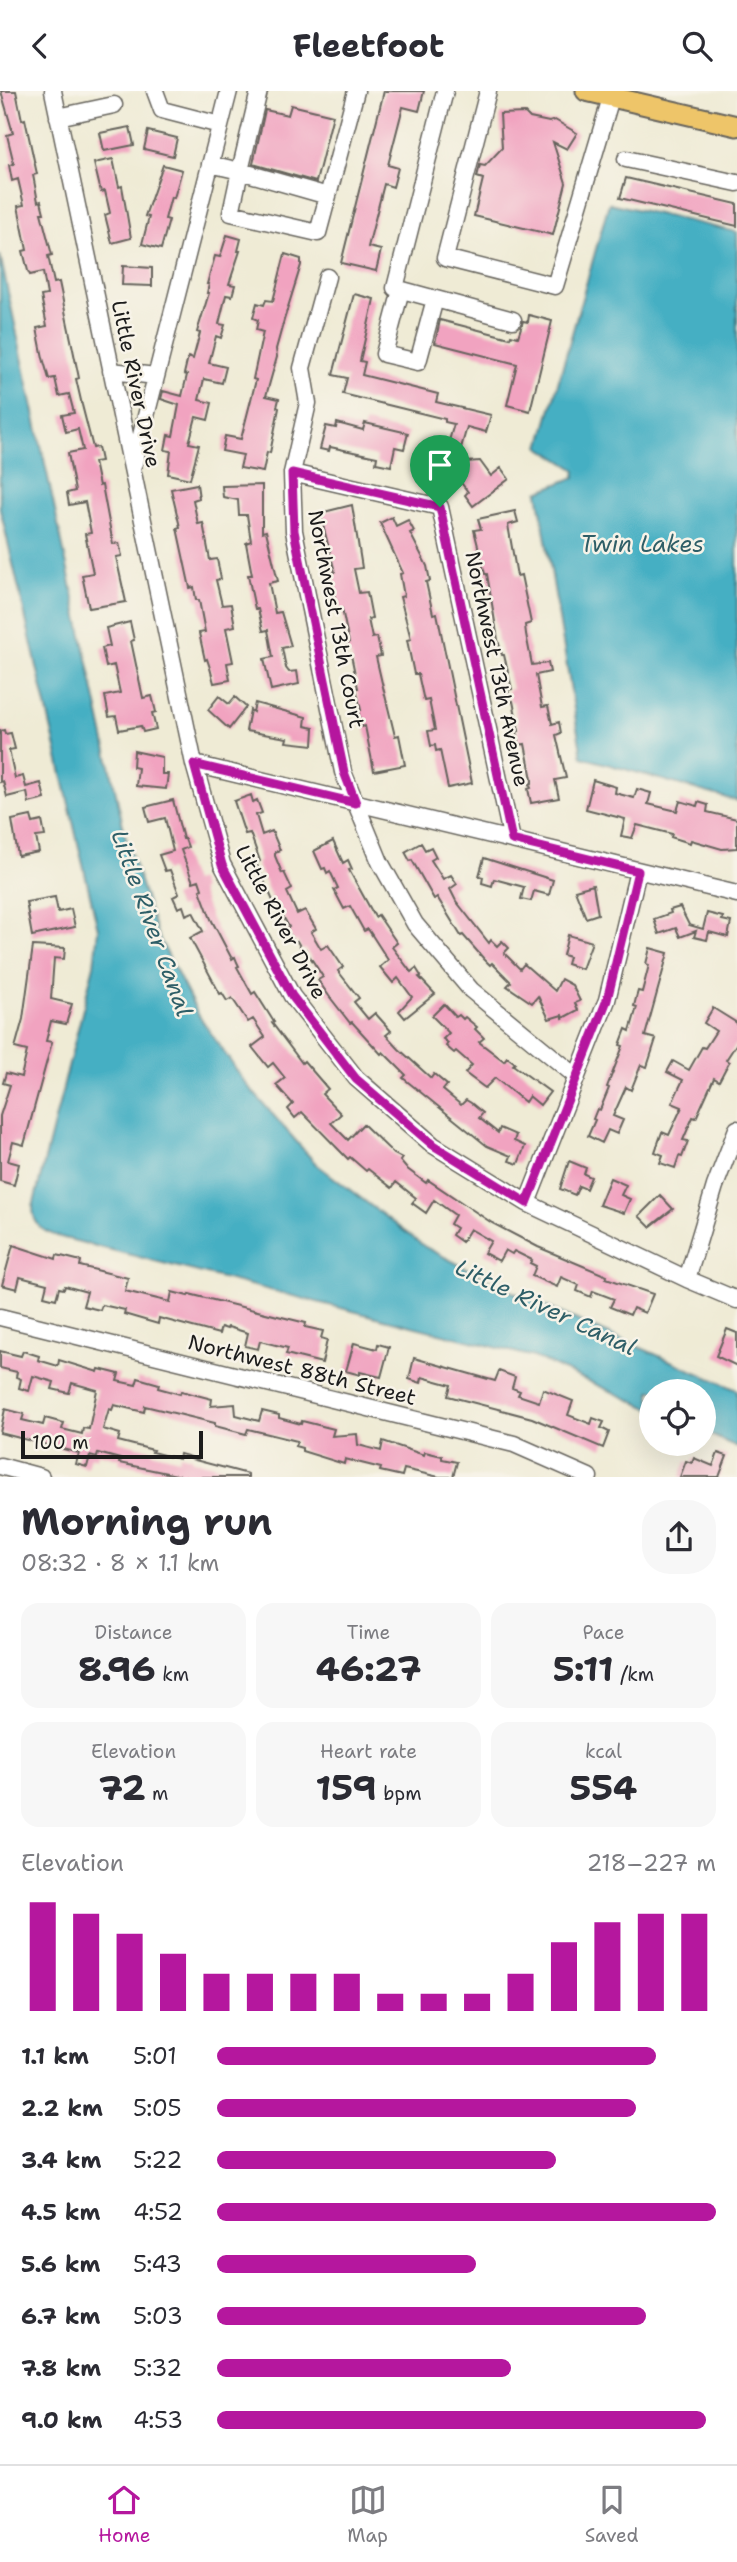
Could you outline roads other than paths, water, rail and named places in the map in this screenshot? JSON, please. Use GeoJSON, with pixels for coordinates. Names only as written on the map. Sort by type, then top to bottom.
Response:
{"type":"FeatureCollection","features":[{"type":"Feature","properties":{"kind":"main road"},"geometry":{"type":"LineString","coordinates":[[586,91],[613,94],[737,126]]}},
{"type":"Feature","properties":{"kind":"street","name":"Little River Drive"},"geometry":{"type":"LineString","coordinates":[[53,91],[194,764],[222,865],[292,996],[356,1079],[433,1145],[527,1203],[737,1300]]}},
{"type":"Feature","properties":{"kind":"street"},"geometry":{"type":"LineString","coordinates":[[155,91],[162,110],[220,125]]}},
{"type":"Feature","properties":{"kind":"street"},"geometry":{"type":"LineString","coordinates":[[133,469],[229,91]]}},
{"type":"Feature","properties":{"kind":"street"},"geometry":{"type":"LineString","coordinates":[[259,91],[231,213],[318,233],[356,91]]}},
{"type":"Feature","properties":{"kind":"street"},"geometry":{"type":"LineString","coordinates":[[445,91],[395,288],[513,320]]}},
{"type":"Feature","properties":{"kind":"street"},"geometry":{"type":"LineString","coordinates":[[488,91],[445,258],[555,286],[613,94]]}},
{"type":"Feature","properties":{"kind":"street"},"geometry":{"type":"LineString","coordinates":[[58,117],[114,105]]}},
{"type":"Feature","properties":{"kind":"street"},"geometry":{"type":"LineString","coordinates":[[626,159],[737,183]]}},
{"type":"Feature","properties":{"kind":"street"},"geometry":{"type":"LineString","coordinates":[[210,164],[328,196]]}},
{"type":"Feature","properties":{"kind":"street","name":"Northwest 13th Court"},"geometry":{"type":"LineString","coordinates":[[327,277],[302,368],[308,403],[292,473],[294,531],[344,772],[380,862],[415,924],[471,990],[577,1077]]}},
{"type":"Feature","properties":{"kind":"street"},"geometry":{"type":"LineString","coordinates":[[401,290],[384,353],[418,362],[435,299]]}},
{"type":"Feature","properties":{"kind":"street"},"geometry":{"type":"LineString","coordinates":[[111,372],[156,376]]}},
{"type":"Feature","properties":{"kind":"street","name":"Northwest 13th Avenue"},"geometry":{"type":"LineString","coordinates":[[292,473],[440,507],[512,840]]}},
{"type":"Feature","properties":{"kind":"street"},"geometry":{"type":"LineString","coordinates":[[194,764],[737,894]]}},
{"type":"Feature","properties":{"kind":"street"},"geometry":{"type":"LineString","coordinates":[[527,1203],[607,1000],[638,871]]}},
{"type":"Feature","properties":{"kind":"street"},"geometry":{"type":"LineString","coordinates":[[687,1279],[715,1186],[737,1129]]}},
{"type":"Feature","properties":{"kind":"street","name":"Northwest 88th Street"},"geometry":{"type":"LineString","coordinates":[[0,1317],[514,1444],[589,1477]]}},
{"type":"Feature","properties":{"kind":"street"},"geometry":{"type":"LineString","coordinates":[[0,1467],[41,1477]]}},
{"type":"Feature","properties":{"kind":"water","name":"Twin Lakes"},"geometry":{"type":"Polygon","coordinates":[[[609,203],[737,232],[737,801],[582,757],[538,492],[575,477],[576,470],[540,447],[609,203]]]}},
{"type":"Feature","properties":{"kind":"water","name":"Little River Canal"},"geometry":{"type":"Polygon","coordinates":[[[0,255],[125,835],[157,934],[199,1016],[246,1084],[316,1164],[425,1247],[506,1289],[712,1379],[639,1379],[639,1404],[534,1357],[64,1238],[46,1232],[38,1225],[33,1207],[94,965],[98,929],[0,508],[0,255]]]}},
{"type":"Feature","properties":{"kind":"water"},"geometry":{"type":"Polygon","coordinates":[[[716,1381],[737,1390],[737,1447],[716,1437],[716,1381]]]}}]}
